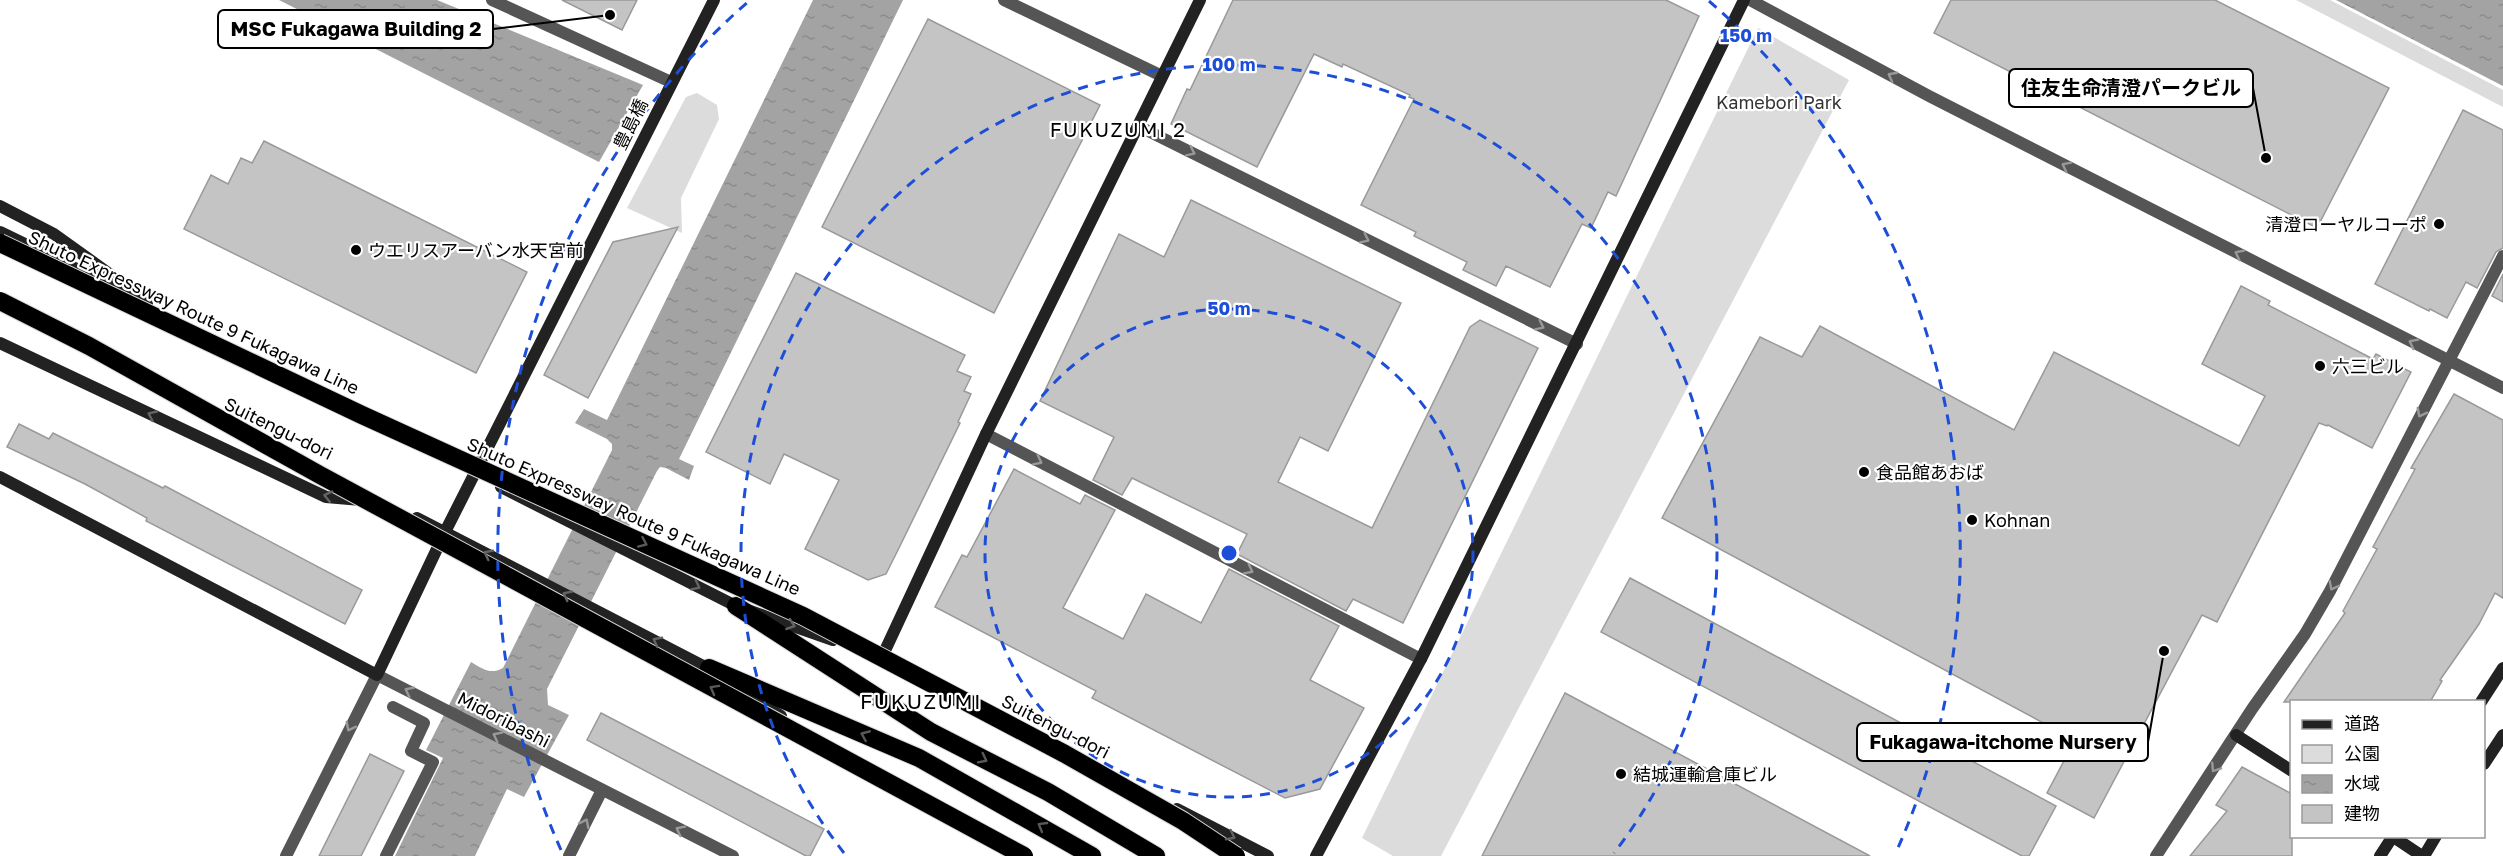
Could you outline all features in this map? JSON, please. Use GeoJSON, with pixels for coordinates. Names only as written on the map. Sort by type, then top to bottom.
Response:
{"type":"FeatureCollection","features":[{"type":"Feature","properties":{"kind":"highway","name":"Shuto Expressway Route 9 Fukagawa Line"},"geometry":{"type":"LineString","coordinates":[[0,243],[362,415],[803,616],[1084,765],[1183,821],[1236,856]]}},
{"type":"Feature","properties":{"kind":"highway"},"geometry":{"type":"LineString","coordinates":[[0,301],[89,346],[320,475],[1024,856]]}},
{"type":"Feature","properties":{"kind":"highway"},"geometry":{"type":"LineString","coordinates":[[736,606],[931,732],[1048,792],[1156,856]]}},
{"type":"Feature","properties":{"kind":"highway"},"geometry":{"type":"LineString","coordinates":[[708,668],[919,758],[1092,856]]}},
{"type":"Feature","properties":{"kind":"main road","name":"豊島橋"},"geometry":{"type":"LineString","coordinates":[[377,675],[445,532],[670,82],[714,0]]}},
{"type":"Feature","properties":{"kind":"main road"},"geometry":{"type":"LineString","coordinates":[[882,657],[986,434],[1200,0]]}},
{"type":"Feature","properties":{"kind":"main road"},"geometry":{"type":"LineString","coordinates":[[1316,856],[1421,658],[1744,0]]}},
{"type":"Feature","properties":{"kind":"main road"},"geometry":{"type":"LineString","coordinates":[[0,206],[54,234],[157,308]]}},
{"type":"Feature","properties":{"kind":"main road"},"geometry":{"type":"LineString","coordinates":[[0,232],[157,308],[475,474]]}},
{"type":"Feature","properties":{"kind":"main road","name":"Suitengu-dori"},"geometry":{"type":"LineString","coordinates":[[0,310],[386,502],[708,668]]}},
{"type":"Feature","properties":{"kind":"main road"},"geometry":{"type":"LineString","coordinates":[[0,343],[326,497],[386,502]]}},
{"type":"Feature","properties":{"kind":"main road","name":"Suitengu-dori"},"geometry":{"type":"LineString","coordinates":[[475,474],[736,606],[882,657],[1268,856]]}},
{"type":"Feature","properties":{"kind":"main road"},"geometry":{"type":"LineString","coordinates":[[0,477],[377,675]]}},
{"type":"Feature","properties":{"kind":"main road"},"geometry":{"type":"LineString","coordinates":[[708,668],[902,795],[1009,856]]}},
{"type":"Feature","properties":{"kind":"main road"},"geometry":{"type":"LineString","coordinates":[[2482,700],[2503,668]]}},
{"type":"Feature","properties":{"kind":"main road"},"geometry":{"type":"LineString","coordinates":[[2236,735],[2290,770]]}},
{"type":"Feature","properties":{"kind":"main road"},"geometry":{"type":"LineString","coordinates":[[2485,763],[2501,743]]}},
{"type":"Feature","properties":{"kind":"main road"},"geometry":{"type":"LineString","coordinates":[[2380,856],[2392,838]]}},
{"type":"Feature","properties":{"kind":"main road"},"geometry":{"type":"LineString","coordinates":[[2395,838],[2423,856],[2435,838]]}},
{"type":"Feature","properties":{"kind":"street"},"geometry":{"type":"LineString","coordinates":[[492,0],[670,82]]}},
{"type":"Feature","properties":{"kind":"street"},"geometry":{"type":"LineString","coordinates":[[1004,0],[1162,76]]}},
{"type":"Feature","properties":{"kind":"street"},"geometry":{"type":"LineString","coordinates":[[1750,0],[1929,96],[2503,388]]}},
{"type":"Feature","properties":{"kind":"street"},"geometry":{"type":"LineString","coordinates":[[1138,126],[1577,344]]}},
{"type":"Feature","properties":{"kind":"street"},"geometry":{"type":"LineString","coordinates":[[2156,856],[2305,634],[2330,591],[2503,256]]}},
{"type":"Feature","properties":{"kind":"street"},"geometry":{"type":"LineString","coordinates":[[986,434],[1421,658]]}},
{"type":"Feature","properties":{"kind":"street"},"geometry":{"type":"LineString","coordinates":[[286,856],[377,675]]}},
{"type":"Feature","properties":{"kind":"street","name":"Midoribashi"},"geometry":{"type":"LineString","coordinates":[[377,675],[733,856]]}},
{"type":"Feature","properties":{"kind":"street"},"geometry":{"type":"LineString","coordinates":[[386,856],[433,762],[411,751],[424,723],[393,707]]}},
{"type":"Feature","properties":{"kind":"street"},"geometry":{"type":"LineString","coordinates":[[569,856],[602,790]]}},
{"type":"Feature","properties":{"kind":"green space"},"geometry":{"type":"Polygon","coordinates":[[[2296,0],[2330,0],[2503,90],[2503,107],[2296,0]]]}},
{"type":"Feature","properties":{"kind":"green space","name":"Kamebori Park"},"geometry":{"type":"Polygon","coordinates":[[[1758,28],[1849,80],[1441,856],[1393,856],[1362,838],[1758,28]]]}},
{"type":"Feature","properties":{"kind":"green space"},"geometry":{"type":"Polygon","coordinates":[[[697,93],[717,105],[719,119],[681,198],[682,233],[627,208],[686,97],[697,93]]]}},
{"type":"Feature","properties":{"kind":"water"},"geometry":{"type":"Polygon","coordinates":[[[279,0],[437,0],[643,85],[599,162],[279,0]]]}},
{"type":"Feature","properties":{"kind":"water"},"geometry":{"type":"Polygon","coordinates":[[[813,0],[903,0],[679,459],[694,466],[689,480],[666,468],[660,467],[657,471],[547,689],[548,705],[569,715],[524,797],[507,789],[475,856],[395,856],[443,758],[426,750],[471,662],[490,671],[503,668],[612,450],[612,444],[607,439],[575,423],[584,409],[607,420],[813,0]]]}},
{"type":"Feature","properties":{"kind":"water"},"geometry":{"type":"Polygon","coordinates":[[[2336,0],[2503,0],[2503,86],[2336,0]]]}},
{"type":"Feature","properties":{"kind":"building"},"geometry":{"type":"Polygon","coordinates":[[[562,0],[637,0],[622,30],[562,0]]]}},
{"type":"Feature","properties":{"kind":"building"},"geometry":{"type":"Polygon","coordinates":[[[1233,0],[1666,0],[1699,16],[1616,196],[1608,192],[1591,228],[1582,224],[1550,287],[1506,266],[1496,286],[1463,270],[1467,262],[1414,236],[1416,232],[1361,205],[1414,99],[1409,97],[1410,95],[1343,64],[1342,67],[1314,54],[1257,167],[1171,124],[1233,0]]]}},
{"type":"Feature","properties":{"kind":"building"},"geometry":{"type":"Polygon","coordinates":[[[1951,0],[2215,0],[2389,88],[2317,228],[1934,33],[1951,0]]]}},
{"type":"Feature","properties":{"kind":"building"},"geometry":{"type":"Polygon","coordinates":[[[928,19],[1100,105],[994,313],[822,227],[928,19]]]}},
{"type":"Feature","properties":{"kind":"building","name":"清澄ローヤルコーポ"},"geometry":{"type":"Polygon","coordinates":[[[2463,110],[2503,130],[2503,248],[2496,252],[2477,288],[2466,282],[2447,318],[2375,284],[2463,110]]]}},
{"type":"Feature","properties":{"kind":"building","name":"ウエリスアーバン水天宮前"},"geometry":{"type":"Polygon","coordinates":[[[264,141],[527,272],[476,373],[184,229],[211,175],[228,184],[241,158],[252,163],[264,141]]]}},
{"type":"Feature","properties":{"kind":"building"},"geometry":{"type":"Polygon","coordinates":[[[1191,200],[1401,303],[1328,451],[1300,437],[1278,482],[1372,528],[1470,327],[1480,320],[1538,348],[1403,623],[1353,599],[1346,611],[1237,554],[1247,534],[1132,478],[1122,495],[1093,480],[1114,437],[1040,401],[1119,234],[1164,257],[1191,200]]]}},
{"type":"Feature","properties":{"kind":"building"},"geometry":{"type":"Polygon","coordinates":[[[678,227],[588,398],[544,375],[613,242],[678,227]]]}},
{"type":"Feature","properties":{"kind":"building"},"geometry":{"type":"Polygon","coordinates":[[[796,273],[965,355],[957,371],[971,377],[964,391],[971,394],[958,422],[960,423],[886,574],[868,580],[805,549],[839,480],[784,454],[770,484],[706,452],[796,273]]]}},
{"type":"Feature","properties":{"kind":"building"},"geometry":{"type":"Polygon","coordinates":[[[2503,274],[2503,302],[2492,296],[2503,274]]]}},
{"type":"Feature","properties":{"kind":"building"},"geometry":{"type":"Polygon","coordinates":[[[2241,286],[2270,301],[2268,305],[2373,359],[2376,354],[2411,372],[2372,448],[2328,425],[2319,423],[2217,622],[2202,615],[2094,818],[2047,793],[2075,740],[1662,518],[1760,337],[1802,357],[1820,326],[2014,430],[2054,352],[2239,446],[2265,396],[2202,364],[2241,286]]]}},
{"type":"Feature","properties":{"kind":"building"},"geometry":{"type":"Polygon","coordinates":[[[2454,394],[2503,420],[2503,598],[2495,593],[2479,624],[2440,680],[2442,681],[2431,700],[2290,700],[2290,702],[2284,702],[2345,613],[2343,611],[2377,549],[2373,547],[2415,469],[2411,468],[2454,394]]]}},
{"type":"Feature","properties":{"kind":"building"},"geometry":{"type":"Polygon","coordinates":[[[19,424],[49,439],[53,433],[163,488],[165,486],[362,590],[345,624],[146,521],[147,518],[85,484],[7,447],[19,424]]]}},
{"type":"Feature","properties":{"kind":"building"},"geometry":{"type":"Polygon","coordinates":[[[1014,469],[1080,504],[1085,495],[1115,510],[1063,608],[1123,639],[1146,594],[1201,623],[1229,569],[1339,626],[1310,680],[1364,708],[1320,789],[1285,798],[1092,698],[1096,691],[935,607],[962,555],[967,557],[1014,469]]]}},
{"type":"Feature","properties":{"kind":"building"},"geometry":{"type":"Polygon","coordinates":[[[1630,578],[2056,806],[2029,856],[2022,856],[1601,632],[1630,578]]]}},
{"type":"Feature","properties":{"kind":"building","name":"結城運輸倉庫ビル"},"geometry":{"type":"Polygon","coordinates":[[[1565,693],[1870,856],[1482,856],[1565,693]]]}},
{"type":"Feature","properties":{"kind":"building"},"geometry":{"type":"Polygon","coordinates":[[[601,713],[824,829],[810,856],[806,856],[587,740],[601,713]]]}},
{"type":"Feature","properties":{"kind":"building"},"geometry":{"type":"Polygon","coordinates":[[[370,754],[404,771],[361,856],[319,856],[370,754]]]}},
{"type":"Feature","properties":{"kind":"building"},"geometry":{"type":"Polygon","coordinates":[[[2242,767],[2290,793],[2292,856],[2190,856],[2227,811],[2216,805],[2242,767]]]}},
{"type":"Feature","properties":{"kind":"place","name":"MSC Fukagawa Building 2"},"geometry":{"type":"Point","coordinates":[610,15]}},
{"type":"Feature","properties":{"kind":"place","name":"住友生命清澄パークビル"},"geometry":{"type":"Point","coordinates":[2266,158]}},
{"type":"Feature","properties":{"kind":"place","name":"清澄ローヤルコーポ"},"geometry":{"type":"Point","coordinates":[2439,224]}},
{"type":"Feature","properties":{"kind":"place","name":"ウエリスアーバン水天宮前"},"geometry":{"type":"Point","coordinates":[356,250]}},
{"type":"Feature","properties":{"kind":"place","name":"六三ビル"},"geometry":{"type":"Point","coordinates":[2320,366]}},
{"type":"Feature","properties":{"kind":"place","name":"食品館あおば"},"geometry":{"type":"Point","coordinates":[1864,472]}},
{"type":"Feature","properties":{"kind":"place","name":"Kohnan"},"geometry":{"type":"Point","coordinates":[1972,520]}},
{"type":"Feature","properties":{"kind":"place","name":"Fukagawa-itchome Nursery"},"geometry":{"type":"Point","coordinates":[2164,651]}},
{"type":"Feature","properties":{"kind":"place","name":"結城運輸倉庫ビル"},"geometry":{"type":"Point","coordinates":[1621,774]}},
{"type":"Feature","properties":{"kind":"district","name":"FUKUZUMI 2"},"geometry":{"type":"Point","coordinates":[1118,129]}},
{"type":"Feature","properties":{"kind":"district","name":"FUKUZUMI"},"geometry":{"type":"Point","coordinates":[921,701]}}]}
